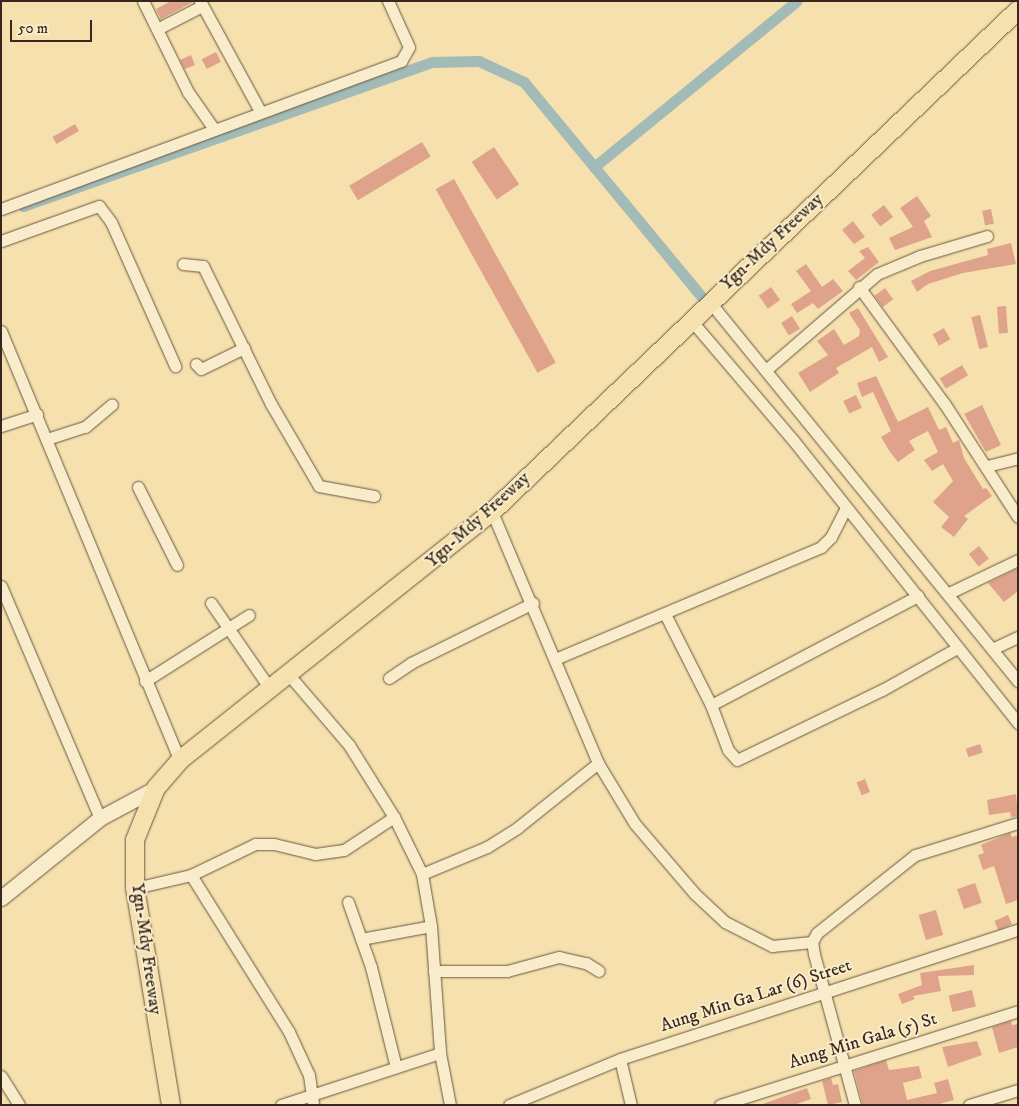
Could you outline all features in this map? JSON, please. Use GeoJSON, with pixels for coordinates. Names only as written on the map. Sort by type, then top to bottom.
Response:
{"type":"FeatureCollection","features":[{"type":"Feature","properties":{"kind":"main road","name":"Ygn-Mdy Freeway"},"geometry":{"type":"LineString","coordinates":[[171,1105],[135,888],[135,840],[156,788],[180,760],[271,690],[492,512],[690,319],[1018,10]]}},
{"type":"Feature","properties":{"kind":"street"},"geometry":{"type":"LineString","coordinates":[[143,1],[188,92],[214,129]]}},
{"type":"Feature","properties":{"kind":"street"},"geometry":{"type":"LineString","coordinates":[[1,209],[260,111],[401,62],[409,47],[388,1]]}},
{"type":"Feature","properties":{"kind":"street"},"geometry":{"type":"LineString","coordinates":[[157,30],[201,3],[260,111]]}},
{"type":"Feature","properties":{"kind":"street"},"geometry":{"type":"LineString","coordinates":[[1,241],[99,206],[111,222],[175,366]]}},
{"type":"Feature","properties":{"kind":"street"},"geometry":{"type":"LineString","coordinates":[[767,369],[859,287],[898,264],[987,236]]}},
{"type":"Feature","properties":{"kind":"street"},"geometry":{"type":"LineString","coordinates":[[183,264],[203,266],[271,404],[319,486],[374,496]]}},
{"type":"Feature","properties":{"kind":"street"},"geometry":{"type":"LineString","coordinates":[[859,287],[987,466],[1018,517]]}},
{"type":"Feature","properties":{"kind":"street"},"geometry":{"type":"LineString","coordinates":[[709,301],[767,369],[1018,681]]}},
{"type":"Feature","properties":{"kind":"street"},"geometry":{"type":"LineString","coordinates":[[690,319],[793,440],[845,509],[918,596],[957,648],[1018,722]]}},
{"type":"Feature","properties":{"kind":"street"},"geometry":{"type":"LineString","coordinates":[[1,331],[37,414],[145,681],[180,760]]}},
{"type":"Feature","properties":{"kind":"street"},"geometry":{"type":"LineString","coordinates":[[196,364],[201,369],[244,348]]}},
{"type":"Feature","properties":{"kind":"street"},"geometry":{"type":"LineString","coordinates":[[47,439],[85,427],[112,404]]}},
{"type":"Feature","properties":{"kind":"street"},"geometry":{"type":"LineString","coordinates":[[1,426],[37,414]]}},
{"type":"Feature","properties":{"kind":"street"},"geometry":{"type":"LineString","coordinates":[[987,466],[1018,458]]}},
{"type":"Feature","properties":{"kind":"street"},"geometry":{"type":"LineString","coordinates":[[138,487],[177,565]]}},
{"type":"Feature","properties":{"kind":"street"},"geometry":{"type":"LineString","coordinates":[[555,659],[821,548],[831,537],[845,509]]}},
{"type":"Feature","properties":{"kind":"street"},"geometry":{"type":"LineString","coordinates":[[492,512],[533,603],[598,763],[629,816],[661,857],[725,922],[772,946],[812,942],[825,924],[915,855],[1018,823]]}},
{"type":"Feature","properties":{"kind":"street"},"geometry":{"type":"LineString","coordinates":[[949,593],[1018,560]]}},
{"type":"Feature","properties":{"kind":"street"},"geometry":{"type":"LineString","coordinates":[[1,586],[100,818]]}},
{"type":"Feature","properties":{"kind":"street"},"geometry":{"type":"LineString","coordinates":[[711,706],[918,596]]}},
{"type":"Feature","properties":{"kind":"street"},"geometry":{"type":"LineString","coordinates":[[211,603],[271,690]]}},
{"type":"Feature","properties":{"kind":"street"},"geometry":{"type":"LineString","coordinates":[[389,678],[411,663],[533,603]]}},
{"type":"Feature","properties":{"kind":"street"},"geometry":{"type":"LineString","coordinates":[[665,614],[711,706],[731,756],[741,760],[957,648]]}},
{"type":"Feature","properties":{"kind":"street"},"geometry":{"type":"LineString","coordinates":[[145,681],[249,615]]}},
{"type":"Feature","properties":{"kind":"street"},"geometry":{"type":"LineString","coordinates":[[992,649],[1018,637]]}},
{"type":"Feature","properties":{"kind":"street"},"geometry":{"type":"LineString","coordinates":[[289,675],[348,745],[394,817],[422,874],[430,926],[440,1053],[450,1105]]}},
{"type":"Feature","properties":{"kind":"street"},"geometry":{"type":"LineString","coordinates":[[422,874],[487,847],[517,828],[598,763]]}},
{"type":"Feature","properties":{"kind":"street"},"geometry":{"type":"LineString","coordinates":[[1,898],[100,818],[156,788]]}},
{"type":"Feature","properties":{"kind":"street"},"geometry":{"type":"LineString","coordinates":[[135,888],[191,875],[255,844],[274,844],[315,854],[344,850],[394,817]]}},
{"type":"Feature","properties":{"kind":"street"},"geometry":{"type":"LineString","coordinates":[[191,875],[304,1059],[312,1100]]}},
{"type":"Feature","properties":{"kind":"street"},"geometry":{"type":"LineString","coordinates":[[348,902],[362,938],[396,1067]]}},
{"type":"Feature","properties":{"kind":"street"},"geometry":{"type":"LineString","coordinates":[[362,938],[430,926]]}},
{"type":"Feature","properties":{"kind":"street","name":"Aung Min Ga Lar (6) Street"},"geometry":{"type":"LineString","coordinates":[[509,1105],[620,1059],[1018,930]]}},
{"type":"Feature","properties":{"kind":"street"},"geometry":{"type":"LineString","coordinates":[[812,942],[855,1105]]}},
{"type":"Feature","properties":{"kind":"street"},"geometry":{"type":"LineString","coordinates":[[434,971],[507,971],[559,956],[586,962],[599,971]]}},
{"type":"Feature","properties":{"kind":"street","name":"Aung Min Gala (5) St"},"geometry":{"type":"LineString","coordinates":[[720,1105],[1018,1011]]}},
{"type":"Feature","properties":{"kind":"street"},"geometry":{"type":"LineString","coordinates":[[281,1105],[312,1100],[396,1067],[440,1053]]}},
{"type":"Feature","properties":{"kind":"street"},"geometry":{"type":"LineString","coordinates":[[620,1059],[631,1105]]}},
{"type":"Feature","properties":{"kind":"street"},"geometry":{"type":"LineString","coordinates":[[1,1076],[19,1105]]}},
{"type":"Feature","properties":{"kind":"street"},"geometry":{"type":"LineString","coordinates":[[969,1105],[1018,1090]]}},
{"type":"Feature","properties":{"kind":"building"},"geometry":{"type":"Polygon","coordinates":[[[171,1],[193,2],[161,19],[156,9],[171,1]]]}},
{"type":"Feature","properties":{"kind":"building"},"geometry":{"type":"Polygon","coordinates":[[[216,52],[221,62],[207,69],[202,59],[216,52]]]}},
{"type":"Feature","properties":{"kind":"building"},"geometry":{"type":"Polygon","coordinates":[[[191,55],[195,65],[185,69],[180,60],[191,55]]]}},
{"type":"Feature","properties":{"kind":"building"},"geometry":{"type":"Polygon","coordinates":[[[75,124],[79,131],[56,144],[52,137],[75,124]]]}},
{"type":"Feature","properties":{"kind":"building"},"geometry":{"type":"Polygon","coordinates":[[[422,142],[431,157],[358,200],[349,186],[422,142]]]}},
{"type":"Feature","properties":{"kind":"building"},"geometry":{"type":"Polygon","coordinates":[[[494,147],[519,184],[497,199],[472,162],[494,147]]]}},
{"type":"Feature","properties":{"kind":"building"},"geometry":{"type":"Polygon","coordinates":[[[454,179],[556,363],[537,373],[436,189],[454,179]]]}},
{"type":"Feature","properties":{"kind":"building"},"geometry":{"type":"Polygon","coordinates":[[[917,196],[931,216],[924,221],[932,237],[895,250],[889,238],[913,227],[900,208],[917,196]]]}},
{"type":"Feature","properties":{"kind":"building"},"geometry":{"type":"Polygon","coordinates":[[[884,205],[893,217],[880,227],[871,215],[884,205]]]}},
{"type":"Feature","properties":{"kind":"building"},"geometry":{"type":"Polygon","coordinates":[[[991,209],[994,224],[985,225],[982,211],[991,209]]]}},
{"type":"Feature","properties":{"kind":"building"},"geometry":{"type":"Polygon","coordinates":[[[853,221],[865,237],[854,244],[842,230],[853,221]]]}},
{"type":"Feature","properties":{"kind":"building"},"geometry":{"type":"Polygon","coordinates":[[[1011,243],[1016,264],[963,273],[928,284],[917,292],[911,281],[930,271],[988,255],[987,249],[1011,243]]]}},
{"type":"Feature","properties":{"kind":"building"},"geometry":{"type":"Polygon","coordinates":[[[868,247],[879,262],[856,280],[848,271],[865,258],[859,251],[868,247]]]}},
{"type":"Feature","properties":{"kind":"building"},"geometry":{"type":"Polygon","coordinates":[[[806,264],[822,287],[833,279],[843,291],[818,309],[813,303],[797,313],[791,304],[811,291],[796,271],[806,264]]]}},
{"type":"Feature","properties":{"kind":"building"},"geometry":{"type":"Polygon","coordinates":[[[771,287],[780,300],[768,309],[759,296],[771,287]]]}},
{"type":"Feature","properties":{"kind":"building"},"geometry":{"type":"Polygon","coordinates":[[[885,288],[893,299],[883,307],[874,296],[885,288]]]}},
{"type":"Feature","properties":{"kind":"building"},"geometry":{"type":"Polygon","coordinates":[[[1006,306],[1008,333],[999,334],[997,307],[1006,306]]]}},
{"type":"Feature","properties":{"kind":"building"},"geometry":{"type":"Polygon","coordinates":[[[858,308],[888,357],[879,362],[872,347],[836,368],[839,373],[810,392],[798,373],[828,355],[817,341],[834,329],[844,345],[859,336],[860,330],[849,313],[858,308]]]}},
{"type":"Feature","properties":{"kind":"building"},"geometry":{"type":"Polygon","coordinates":[[[980,315],[988,347],[979,349],[971,317],[980,315]]]}},
{"type":"Feature","properties":{"kind":"building"},"geometry":{"type":"Polygon","coordinates":[[[792,316],[800,329],[789,336],[781,323],[792,316]]]}},
{"type":"Feature","properties":{"kind":"building"},"geometry":{"type":"Polygon","coordinates":[[[944,328],[950,339],[939,346],[933,334],[944,328]]]}},
{"type":"Feature","properties":{"kind":"building"},"geometry":{"type":"Polygon","coordinates":[[[962,365],[968,375],[946,389],[940,378],[962,365]]]}},
{"type":"Feature","properties":{"kind":"building"},"geometry":{"type":"Polygon","coordinates":[[[876,376],[898,422],[928,407],[939,430],[946,427],[953,443],[959,440],[964,458],[983,489],[986,488],[992,496],[964,516],[968,519],[954,537],[941,527],[949,517],[933,502],[953,481],[943,464],[932,471],[924,460],[938,452],[928,431],[909,441],[915,450],[898,462],[890,452],[881,437],[891,431],[873,392],[862,397],[857,383],[876,376]]]}},
{"type":"Feature","properties":{"kind":"building"},"geometry":{"type":"Polygon","coordinates":[[[856,395],[862,408],[849,414],[843,401],[856,395]]]}},
{"type":"Feature","properties":{"kind":"building"},"geometry":{"type":"Polygon","coordinates":[[[982,405],[1001,445],[986,452],[964,414],[982,405]]]}},
{"type":"Feature","properties":{"kind":"building"},"geometry":{"type":"Polygon","coordinates":[[[979,546],[989,559],[979,567],[969,554],[979,546]]]}},
{"type":"Feature","properties":{"kind":"building"},"geometry":{"type":"Polygon","coordinates":[[[1018,568],[1018,591],[1004,602],[988,583],[1018,568]]]}},
{"type":"Feature","properties":{"kind":"building"},"geometry":{"type":"Polygon","coordinates":[[[980,744],[983,753],[969,757],[966,749],[980,744]]]}},
{"type":"Feature","properties":{"kind":"building"},"geometry":{"type":"Polygon","coordinates":[[[865,779],[870,792],[862,795],[857,782],[865,779]]]}},
{"type":"Feature","properties":{"kind":"building"},"geometry":{"type":"Polygon","coordinates":[[[1016,794],[1018,816],[1011,817],[1010,812],[989,815],[987,800],[1016,794]]]}},
{"type":"Feature","properties":{"kind":"building"},"geometry":{"type":"Polygon","coordinates":[[[1010,833],[1012,837],[1018,835],[1018,900],[1006,904],[994,866],[983,870],[978,855],[984,853],[981,845],[1010,833]]]}},
{"type":"Feature","properties":{"kind":"building"},"geometry":{"type":"Polygon","coordinates":[[[975,883],[982,903],[964,909],[957,889],[975,883]]]}},
{"type":"Feature","properties":{"kind":"building"},"geometry":{"type":"Polygon","coordinates":[[[936,910],[943,935],[926,940],[919,915],[936,910]]]}},
{"type":"Feature","properties":{"kind":"building"},"geometry":{"type":"Polygon","coordinates":[[[1008,915],[1012,924],[998,930],[994,921],[1008,915]]]}},
{"type":"Feature","properties":{"kind":"building"},"geometry":{"type":"Polygon","coordinates":[[[974,965],[974,975],[938,976],[941,991],[913,996],[915,999],[902,1004],[898,994],[922,985],[920,973],[974,965]]]}},
{"type":"Feature","properties":{"kind":"building"},"geometry":{"type":"Polygon","coordinates":[[[972,990],[976,1007],[952,1012],[949,995],[972,990]]]}},
{"type":"Feature","properties":{"kind":"building"},"geometry":{"type":"Polygon","coordinates":[[[1011,1021],[1012,1025],[1018,1024],[1018,1047],[999,1053],[992,1027],[1011,1021]]]}},
{"type":"Feature","properties":{"kind":"building"},"geometry":{"type":"Polygon","coordinates":[[[977,1041],[982,1055],[948,1067],[942,1047],[977,1041]]]}},
{"type":"Feature","properties":{"kind":"building"},"geometry":{"type":"Polygon","coordinates":[[[886,1060],[889,1070],[919,1066],[922,1078],[903,1083],[907,1100],[937,1093],[934,1083],[948,1079],[954,1100],[936,1105],[863,1105],[854,1071],[886,1060]]]}},
{"type":"Feature","properties":{"kind":"building"},"geometry":{"type":"Polygon","coordinates":[[[831,1078],[833,1085],[838,1084],[842,1102],[828,1105],[822,1081],[831,1078]]]}},
{"type":"Feature","properties":{"kind":"building"},"geometry":{"type":"Polygon","coordinates":[[[807,1088],[811,1099],[794,1105],[760,1105],[807,1088]]]}},
{"type":"Feature","properties":{"kind":"waterway"},"geometry":{"type":"LineString","coordinates":[[594,167],[797,1]]}},
{"type":"Feature","properties":{"kind":"waterway"},"geometry":{"type":"LineString","coordinates":[[23,206],[432,62],[479,61],[524,82],[701,296]]}}]}
